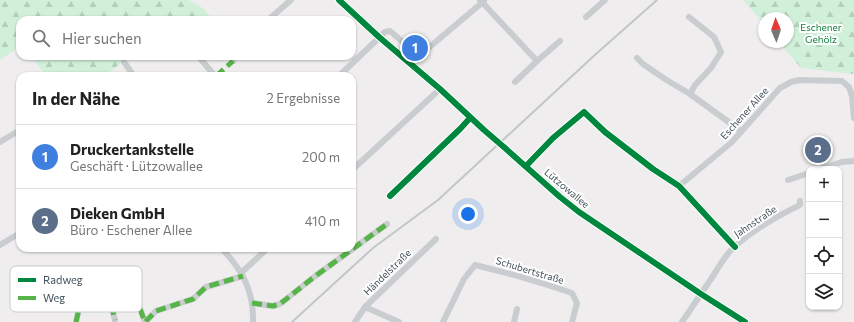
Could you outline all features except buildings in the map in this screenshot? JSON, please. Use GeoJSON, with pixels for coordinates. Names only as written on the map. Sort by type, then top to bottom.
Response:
{"type":"FeatureCollection","features":[{"type":"Feature","properties":{"kind":"street"},"geometry":{"type":"LineString","coordinates":[[273,16],[291,0]]}},
{"type":"Feature","properties":{"kind":"street","name":"Lützowallee"},"geometry":{"type":"LineString","coordinates":[[339,0],[560,197],[579,212],[745,322]]}},
{"type":"Feature","properties":{"kind":"street"},"geometry":{"type":"LineString","coordinates":[[411,65],[419,56],[483,1],[537,61]]}},
{"type":"Feature","properties":{"kind":"street"},"geometry":{"type":"LineString","coordinates":[[586,17],[602,1]]}},
{"type":"Feature","properties":{"kind":"street"},"geometry":{"type":"LineString","coordinates":[[689,17],[714,37],[721,52],[711,68],[695,85],[690,94]]}},
{"type":"Feature","properties":{"kind":"street"},"geometry":{"type":"LineString","coordinates":[[356,59],[379,37],[385,32],[390,31],[419,56]]}},
{"type":"Feature","properties":{"kind":"street"},"geometry":{"type":"LineString","coordinates":[[515,82],[560,41]]}},
{"type":"Feature","properties":{"kind":"street"},"geometry":{"type":"LineString","coordinates":[[637,58],[643,64],[690,94],[741,131]]}},
{"type":"Feature","properties":{"kind":"street"},"geometry":{"type":"LineString","coordinates":[[201,60],[212,72]]}},
{"type":"Feature","properties":{"kind":"street"},"geometry":{"type":"LineString","coordinates":[[343,72],[355,60]]}},
{"type":"Feature","properties":{"kind":"street"},"geometry":{"type":"LineString","coordinates":[[124,62],[131,72]]}},
{"type":"Feature","properties":{"kind":"street","name":"Eschener Allee"},"geometry":{"type":"LineString","coordinates":[[679,186],[732,142],[780,88],[791,82],[800,80],[832,80],[846,84],[849,87],[852,96],[854,118]]}},
{"type":"Feature","properties":{"kind":"street"},"geometry":{"type":"LineString","coordinates":[[356,166],[440,89]]}},
{"type":"Feature","properties":{"kind":"street"},"geometry":{"type":"LineString","coordinates":[[526,166],[553,138],[584,112],[652,169],[679,186],[735,247]]}},
{"type":"Feature","properties":{"kind":"street"},"geometry":{"type":"LineString","coordinates":[[0,142],[16,132]]}},
{"type":"Feature","properties":{"kind":"street"},"geometry":{"type":"LineString","coordinates":[[829,166],[842,162],[854,161]]}},
{"type":"Feature","properties":{"kind":"street"},"geometry":{"type":"LineString","coordinates":[[788,180],[806,174]]}},
{"type":"Feature","properties":{"kind":"street","name":"Jahnstraße"},"geometry":{"type":"LineString","coordinates":[[682,322],[727,256],[735,247],[774,218],[800,205],[800,201]]}},
{"type":"Feature","properties":{"kind":"street"},"geometry":{"type":"LineString","coordinates":[[356,247],[387,224]]}},
{"type":"Feature","properties":{"kind":"street"},"geometry":{"type":"LineString","coordinates":[[0,245],[16,235]]}},
{"type":"Feature","properties":{"kind":"street","name":"Händelstraße"},"geometry":{"type":"LineString","coordinates":[[355,322],[365,308],[436,239]]}},
{"type":"Feature","properties":{"kind":"street"},"geometry":{"type":"LineString","coordinates":[[224,252],[242,274],[252,303],[253,322]]}},
{"type":"Feature","properties":{"kind":"street"},"geometry":{"type":"LineString","coordinates":[[140,312],[144,322],[156,311],[193,299],[206,287],[242,274],[264,252]]}},
{"type":"Feature","properties":{"kind":"street"},"geometry":{"type":"LineString","coordinates":[[252,303],[273,306],[280,304],[348,252]]}},
{"type":"Feature","properties":{"kind":"street","name":"Schubertstraße"},"geometry":{"type":"LineString","coordinates":[[443,322],[464,279],[475,265],[509,273],[572,293],[577,303],[572,322]]}},
{"type":"Feature","properties":{"kind":"street"},"geometry":{"type":"LineString","coordinates":[[365,308],[399,322]]}},
{"type":"Feature","properties":{"kind":"street"},"geometry":{"type":"LineString","coordinates":[[514,322],[517,310]]}},
{"type":"Feature","properties":{"kind":"street"},"geometry":{"type":"LineString","coordinates":[[76,322],[78,312]]}},
{"type":"Feature","properties":{"kind":"street"},"geometry":{"type":"LineString","coordinates":[[113,312],[115,320]]}},
{"type":"Feature","properties":{"kind":"green space"},"geometry":{"type":"Polygon","coordinates":[[[0,0],[189,0],[204,9],[210,16],[16,16],[16,49],[0,60],[0,0]]]}},
{"type":"Feature","properties":{"kind":"green space","name":"Eschener Gehölz"},"geometry":{"type":"Polygon","coordinates":[[[743,0],[854,0],[854,74],[801,68],[784,48],[794,48],[794,12],[758,12],[758,17],[743,0]]]}},
{"type":"Feature","properties":{"kind":"green space"},"geometry":{"type":"Polygon","coordinates":[[[34,60],[124,60],[110,72],[43,72],[34,60]]]}},
{"type":"Feature","properties":{"kind":"railway"},"geometry":{"type":"LineString","coordinates":[[292,322],[373,248],[438,200],[597,53],[657,0]]}},
{"type":"Feature","properties":{"kind":"marked path"},"geometry":{"type":"LineString","coordinates":[[221,72],[233,61]]}},
{"type":"Feature","properties":{"kind":"marked path"},"geometry":{"type":"LineString","coordinates":[[356,247],[387,224]]}},
{"type":"Feature","properties":{"kind":"marked path"},"geometry":{"type":"LineString","coordinates":[[252,303],[273,306],[280,304],[348,252]]}},
{"type":"Feature","properties":{"kind":"marked path"},"geometry":{"type":"LineString","coordinates":[[141,312],[145,322],[156,311],[193,299],[206,287],[243,276]]}},
{"type":"Feature","properties":{"kind":"marked path"},"geometry":{"type":"LineString","coordinates":[[76,322],[78,312]]}},
{"type":"Feature","properties":{"kind":"marked path"},"geometry":{"type":"LineString","coordinates":[[113,312],[115,320]]}},
{"type":"Feature","properties":{"kind":"cycle path"},"geometry":{"type":"LineString","coordinates":[[339,0],[560,197],[579,212],[745,322]]}},
{"type":"Feature","properties":{"kind":"cycle path"},"geometry":{"type":"LineString","coordinates":[[526,166],[553,138],[584,112],[605,132],[653,169],[679,186],[735,247]]}},
{"type":"Feature","properties":{"kind":"cycle path"},"geometry":{"type":"LineString","coordinates":[[390,196],[470,118]]}},
{"type":"Feature","properties":{"kind":"place","name":"Druckertankstelle"},"geometry":{"type":"Point","coordinates":[415,48]}},
{"type":"Feature","properties":{"kind":"place","name":"Dieken GmbH"},"geometry":{"type":"Point","coordinates":[818,150]}}]}
